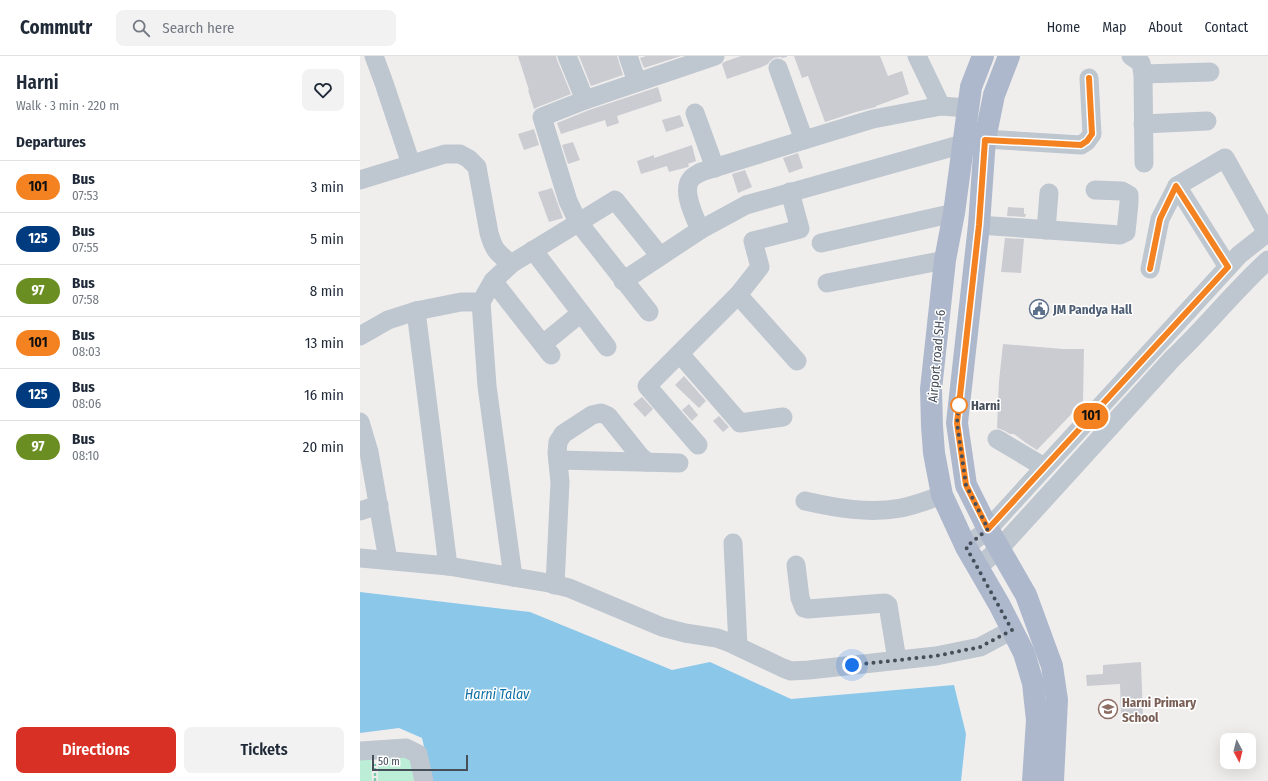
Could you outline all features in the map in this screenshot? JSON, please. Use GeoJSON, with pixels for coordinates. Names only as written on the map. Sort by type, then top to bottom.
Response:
{"type":"FeatureCollection","features":[{"type":"Feature","properties":{"kind":"main road","name":"Airport road SH-6"},"geometry":{"type":"LineString","coordinates":[[984,56],[971,87],[954,213],[945,260],[931,389],[932,426],[934,453],[942,495],[966,547],[1024,653],[1033,683],[1037,720],[1033,781]]}},
{"type":"Feature","properties":{"kind":"main road"},"geometry":{"type":"LineString","coordinates":[[1009,56],[994,95],[985,140],[979,225],[957,423],[966,485],[988,529],[1026,595],[1063,692],[1057,700],[1053,781]]}},
{"type":"Feature","properties":{"kind":"main road"},"geometry":{"type":"LineString","coordinates":[[931,389],[960,393]]}},
{"type":"Feature","properties":{"kind":"street"},"geometry":{"type":"LineString","coordinates":[[374,56],[411,164]]}},
{"type":"Feature","properties":{"kind":"street"},"geometry":{"type":"LineString","coordinates":[[567,56],[585,100]]}},
{"type":"Feature","properties":{"kind":"street"},"geometry":{"type":"LineString","coordinates":[[628,56],[637,82]]}},
{"type":"Feature","properties":{"kind":"street"},"geometry":{"type":"LineString","coordinates":[[648,312],[578,222],[568,201],[542,117],[637,82],[686,61],[715,56]]}},
{"type":"Feature","properties":{"kind":"street"},"geometry":{"type":"LineString","coordinates":[[916,56],[941,106]]}},
{"type":"Feature","properties":{"kind":"street"},"geometry":{"type":"LineString","coordinates":[[1131,56],[1141,63],[1143,74],[1144,163]]}},
{"type":"Feature","properties":{"kind":"street"},"geometry":{"type":"LineString","coordinates":[[778,68],[804,140]]}},
{"type":"Feature","properties":{"kind":"street"},"geometry":{"type":"LineString","coordinates":[[1143,74],[1210,72]]}},
{"type":"Feature","properties":{"kind":"street"},"geometry":{"type":"LineString","coordinates":[[985,140],[1081,145],[1087,141],[1092,134],[1089,78]]}},
{"type":"Feature","properties":{"kind":"street"},"geometry":{"type":"LineString","coordinates":[[700,230],[688,195],[687,186],[691,178],[701,172],[873,119],[941,106],[967,108]]}},
{"type":"Feature","properties":{"kind":"street"},"geometry":{"type":"LineString","coordinates":[[694,113],[715,168]]}},
{"type":"Feature","properties":{"kind":"street"},"geometry":{"type":"LineString","coordinates":[[1143,124],[1207,121]]}},
{"type":"Feature","properties":{"kind":"street"},"geometry":{"type":"LineString","coordinates":[[623,281],[700,230],[746,205],[963,144]]}},
{"type":"Feature","properties":{"kind":"street"},"geometry":{"type":"LineString","coordinates":[[360,180],[445,154],[460,154],[469,159],[477,167],[488,233],[491,242],[496,251],[511,264]]}},
{"type":"Feature","properties":{"kind":"street"},"geometry":{"type":"LineString","coordinates":[[966,547],[988,529],[1239,255],[1268,232],[1225,158],[1176,186],[1160,219],[1150,269]]}},
{"type":"Feature","properties":{"kind":"street"},"geometry":{"type":"LineString","coordinates":[[1176,186],[1228,267]]}},
{"type":"Feature","properties":{"kind":"street"},"geometry":{"type":"LineString","coordinates":[[979,225],[1120,235],[1126,232],[1129,195],[1122,191],[1096,190]]}},
{"type":"Feature","properties":{"kind":"street"},"geometry":{"type":"LineString","coordinates":[[698,445],[647,386],[738,295],[760,267],[753,241],[800,229],[790,192]]}},
{"type":"Feature","properties":{"kind":"street"},"geometry":{"type":"LineString","coordinates":[[1046,230],[1049,193]]}},
{"type":"Feature","properties":{"kind":"street"},"geometry":{"type":"LineString","coordinates":[[513,577],[487,386],[481,302],[493,281],[511,264],[615,200],[660,256]]}},
{"type":"Feature","properties":{"kind":"street"},"geometry":{"type":"LineString","coordinates":[[821,242],[954,213]]}},
{"type":"Feature","properties":{"kind":"street"},"geometry":{"type":"LineString","coordinates":[[533,250],[607,347]]}},
{"type":"Feature","properties":{"kind":"street"},"geometry":{"type":"LineString","coordinates":[[827,283],[945,260]]}},
{"type":"Feature","properties":{"kind":"street"},"geometry":{"type":"LineString","coordinates":[[977,568],[1000,548],[1172,359],[1193,339],[1226,301],[1268,260]]}},
{"type":"Feature","properties":{"kind":"street"},"geometry":{"type":"LineString","coordinates":[[493,281],[547,349],[581,313]]}},
{"type":"Feature","properties":{"kind":"street"},"geometry":{"type":"LineString","coordinates":[[738,295],[797,361]]}},
{"type":"Feature","properties":{"kind":"street"},"geometry":{"type":"LineString","coordinates":[[360,336],[388,320],[416,310],[461,302],[481,302]]}},
{"type":"Feature","properties":{"kind":"street"},"geometry":{"type":"LineString","coordinates":[[416,310],[448,566]]}},
{"type":"Feature","properties":{"kind":"street"},"geometry":{"type":"LineString","coordinates":[[680,354],[721,409],[740,423],[783,417]]}},
{"type":"Feature","properties":{"kind":"street"},"geometry":{"type":"LineString","coordinates":[[555,585],[560,482],[558,442],[563,434],[592,415],[601,413],[608,416],[640,456],[648,462]]}},
{"type":"Feature","properties":{"kind":"street"},"geometry":{"type":"LineString","coordinates":[[360,422],[365,454],[378,505],[388,560]]}},
{"type":"Feature","properties":{"kind":"street"},"geometry":{"type":"LineString","coordinates":[[997,439],[1044,467]]}},
{"type":"Feature","properties":{"kind":"street"},"geometry":{"type":"LineString","coordinates":[[558,460],[679,463]]}},
{"type":"Feature","properties":{"kind":"street"},"geometry":{"type":"LineString","coordinates":[[805,502],[832,507],[868,510],[900,508],[942,495]]}},
{"type":"Feature","properties":{"kind":"street"},"geometry":{"type":"LineString","coordinates":[[360,511],[378,505]]}},
{"type":"Feature","properties":{"kind":"street"},"geometry":{"type":"LineString","coordinates":[[733,543],[738,646]]}},
{"type":"Feature","properties":{"kind":"street"},"geometry":{"type":"LineString","coordinates":[[360,558],[448,566],[568,588],[662,627],[717,638],[738,646],[791,671],[936,656],[980,647],[1012,630]]}},
{"type":"Feature","properties":{"kind":"street"},"geometry":{"type":"LineString","coordinates":[[796,565],[800,598],[804,608],[808,609],[885,603],[888,606],[897,660]]}},
{"type":"Feature","properties":{"kind":"street"},"geometry":{"type":"LineString","coordinates":[[360,751],[406,748],[418,754],[424,781]]}},
{"type":"Feature","properties":{"kind":"green space"},"geometry":{"type":"Polygon","coordinates":[[[378,753],[410,756],[416,781],[378,781],[378,753]]]}},
{"type":"Feature","properties":{"kind":"green space"},"geometry":{"type":"Polygon","coordinates":[[[371,754],[372,781],[360,781],[360,755],[371,754]]]}},
{"type":"Feature","properties":{"kind":"water","name":"Harni Talav"},"geometry":{"type":"Polygon","coordinates":[[[360,592],[530,612],[672,670],[710,662],[791,699],[954,685],[966,734],[961,781],[432,781],[422,738],[399,728],[360,733],[360,592]]]}},
{"type":"Feature","properties":{"kind":"building"},"geometry":{"type":"Polygon","coordinates":[[[518,56],[556,56],[571,94],[534,109],[518,56]]]}},
{"type":"Feature","properties":{"kind":"building"},"geometry":{"type":"Polygon","coordinates":[[[579,56],[617,56],[623,75],[591,86],[579,56]]]}},
{"type":"Feature","properties":{"kind":"building"},"geometry":{"type":"Polygon","coordinates":[[[646,56],[681,56],[644,68],[640,58],[646,56]]]}},
{"type":"Feature","properties":{"kind":"building"},"geometry":{"type":"Polygon","coordinates":[[[741,56],[787,57],[774,58],[762,67],[727,79],[722,64],[741,56]]]}},
{"type":"Feature","properties":{"kind":"building"},"geometry":{"type":"Polygon","coordinates":[[[794,56],[880,56],[888,76],[902,71],[909,94],[876,107],[825,122],[808,76],[802,78],[794,56]]]}},
{"type":"Feature","properties":{"kind":"building"},"geometry":{"type":"Polygon","coordinates":[[[658,87],[662,101],[617,116],[619,123],[607,127],[605,120],[561,134],[557,123],[589,110],[658,87]]]}},
{"type":"Feature","properties":{"kind":"building"},"geometry":{"type":"Polygon","coordinates":[[[680,115],[684,126],[666,132],[662,120],[680,115]]]}},
{"type":"Feature","properties":{"kind":"building"},"geometry":{"type":"Polygon","coordinates":[[[534,129],[539,145],[524,150],[518,134],[534,129]]]}},
{"type":"Feature","properties":{"kind":"building"},"geometry":{"type":"Polygon","coordinates":[[[573,142],[580,160],[568,164],[562,145],[573,142]]]}},
{"type":"Feature","properties":{"kind":"building"},"geometry":{"type":"Polygon","coordinates":[[[692,145],[696,161],[688,164],[688,167],[669,172],[667,166],[641,174],[637,161],[654,155],[654,158],[692,145]]]}},
{"type":"Feature","properties":{"kind":"building"},"geometry":{"type":"Polygon","coordinates":[[[798,153],[803,168],[789,173],[783,158],[798,153]]]}},
{"type":"Feature","properties":{"kind":"building"},"geometry":{"type":"Polygon","coordinates":[[[745,170],[752,187],[738,193],[732,174],[745,170]]]}},
{"type":"Feature","properties":{"kind":"building"},"geometry":{"type":"Polygon","coordinates":[[[552,188],[563,218],[549,222],[538,192],[552,188]]]}},
{"type":"Feature","properties":{"kind":"building"},"geometry":{"type":"Polygon","coordinates":[[[1008,207],[1024,208],[1024,214],[1026,214],[1025,217],[1007,216],[1008,207]]]}},
{"type":"Feature","properties":{"kind":"building"},"geometry":{"type":"Polygon","coordinates":[[[1005,238],[1024,239],[1021,273],[1001,272],[1005,238]]]}},
{"type":"Feature","properties":{"kind":"building"},"geometry":{"type":"Polygon","coordinates":[[[1003,344],[1063,349],[1084,349],[1083,402],[1037,450],[1014,434],[1010,434],[997,428],[999,381],[1003,344]]]}},
{"type":"Feature","properties":{"kind":"building"},"geometry":{"type":"Polygon","coordinates":[[[684,376],[706,401],[699,408],[675,385],[684,376]]]}},
{"type":"Feature","properties":{"kind":"building"},"geometry":{"type":"Polygon","coordinates":[[[642,397],[653,409],[645,417],[633,404],[642,397]]]}},
{"type":"Feature","properties":{"kind":"building"},"geometry":{"type":"Polygon","coordinates":[[[689,404],[698,415],[692,421],[682,410],[689,404]]]}},
{"type":"Feature","properties":{"kind":"building"},"geometry":{"type":"Polygon","coordinates":[[[719,416],[729,427],[723,432],[713,421],[719,416]]]}},
{"type":"Feature","properties":{"kind":"building"},"geometry":{"type":"Polygon","coordinates":[[[1141,662],[1143,717],[1121,718],[1120,684],[1087,686],[1086,675],[1103,674],[1103,665],[1141,662]]]}},
{"type":"Feature","properties":{"kind":"bus line","name":"101"},"geometry":{"type":"LineString","coordinates":[[1089,78],[1092,134],[1087,141],[1081,145],[985,140],[979,225],[957,423],[966,485],[988,529],[1228,267],[1176,186],[1160,219],[1150,269]]}},
{"type":"Feature","properties":{"kind":"place","name":"JM Pandya Hall"},"geometry":{"type":"Point","coordinates":[1039,309]}},
{"type":"Feature","properties":{"kind":"place","name":"Harni"},"geometry":{"type":"Point","coordinates":[959,405]}},
{"type":"Feature","properties":{"kind":"place","name":"Harni Primary School"},"geometry":{"type":"Point","coordinates":[1108,709]}},
{"type":"Feature","properties":{"kind":"route"},"geometry":{"type":"LineString","coordinates":[[852,665],[936,656],[980,647],[1012,630],[966,547],[988,529],[966,485],[957,423],[959,405]]}}]}
